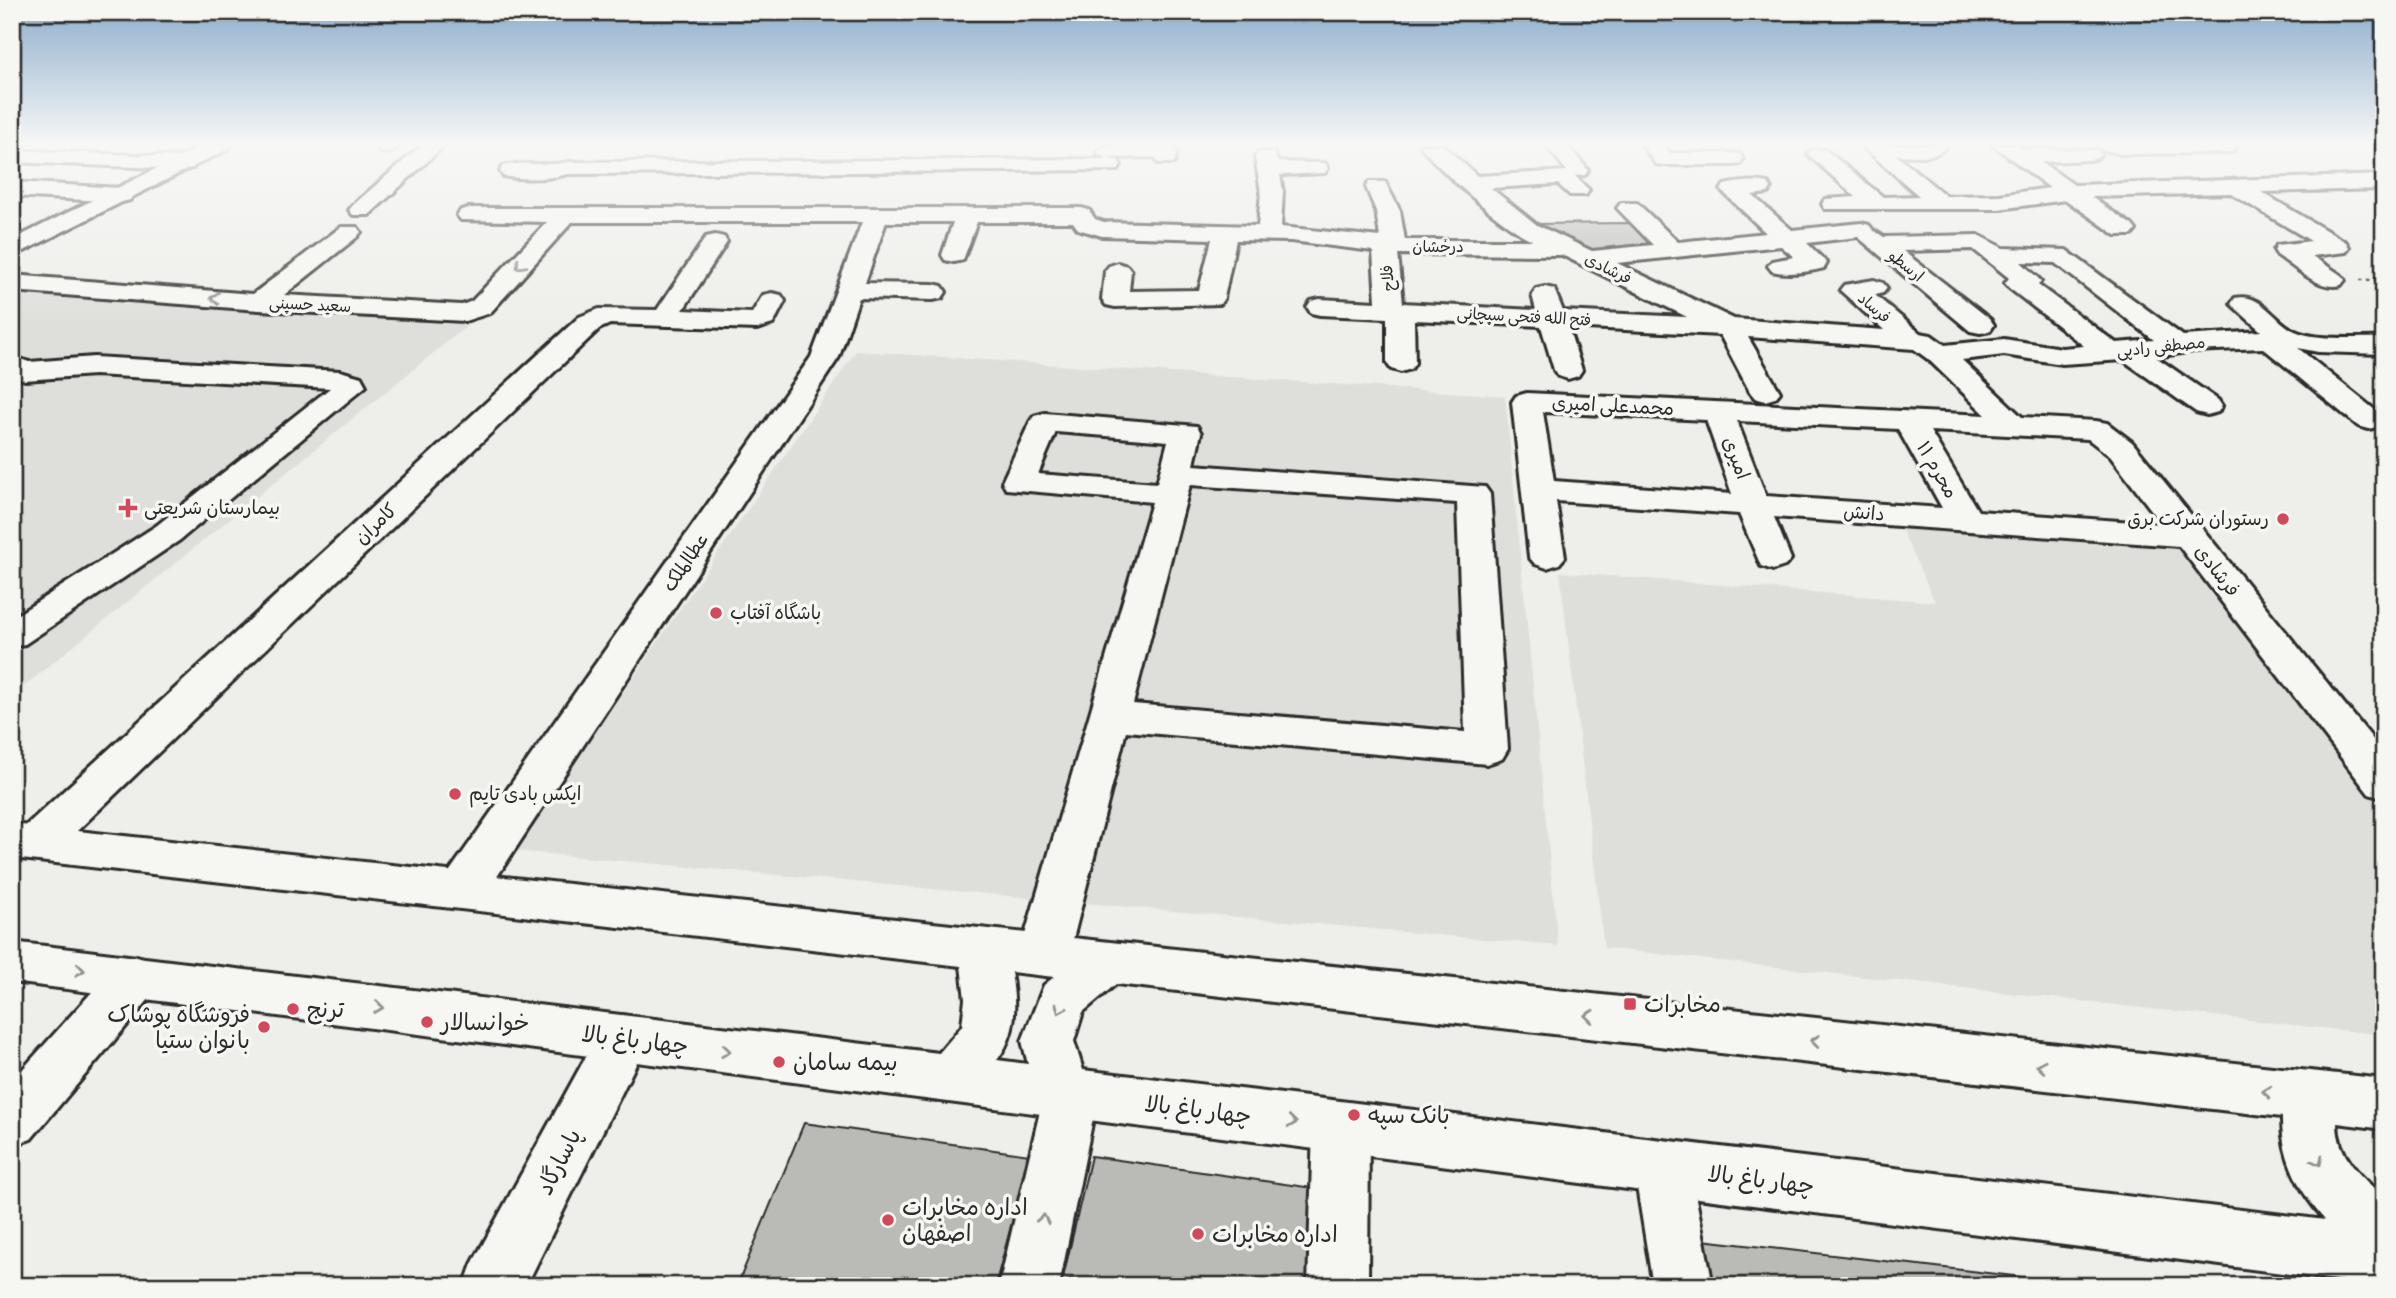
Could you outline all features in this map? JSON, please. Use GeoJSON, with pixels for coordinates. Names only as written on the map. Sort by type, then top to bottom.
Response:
{"type":"FeatureCollection","features":[{"type":"Feature","properties":{"kind":"street"},"geometry":{"type":"LineString","coordinates":[[12,239],[89,206]]}},
{"type":"Feature","properties":{"kind":"street"},"geometry":{"type":"LineString","coordinates":[[12,250],[94,206]]}},
{"type":"Feature","properties":{"kind":"street"},"geometry":{"type":"LineString","coordinates":[[259,302],[371,206]]}},
{"type":"Feature","properties":{"kind":"street"},"geometry":{"type":"LineString","coordinates":[[512,215],[524,206]]}},
{"type":"Feature","properties":{"kind":"street"},"geometry":{"type":"LineString","coordinates":[[601,215],[609,206]]}},
{"type":"Feature","properties":{"kind":"street"},"geometry":{"type":"LineString","coordinates":[[712,215],[722,206]]}},
{"type":"Feature","properties":{"kind":"street"},"geometry":{"type":"LineString","coordinates":[[841,216],[845,206]]}},
{"type":"Feature","properties":{"kind":"street"},"geometry":{"type":"LineString","coordinates":[[912,216],[916,206]]}},
{"type":"Feature","properties":{"kind":"street"},"geometry":{"type":"LineString","coordinates":[[469,215],[967,216],[1003,206]]}},
{"type":"Feature","properties":{"kind":"street","name":"درخشان"},"geometry":{"type":"LineString","coordinates":[[1092,206],[1086,225],[1102,229],[1213,224],[1389,246],[1575,253],[1672,250],[1785,238],[1870,237],[1968,242]]}},
{"type":"Feature","properties":{"kind":"street"},"geometry":{"type":"LineString","coordinates":[[1269,233],[1271,206]]}},
{"type":"Feature","properties":{"kind":"street","name":"فلاح"},"geometry":{"type":"LineString","coordinates":[[1386,206],[1401,363]]}},
{"type":"Feature","properties":{"kind":"street","name":"فرشادی"},"geometry":{"type":"LineString","coordinates":[[1497,206],[1529,230],[1728,327],[1921,341],[1939,354],[2014,426]]}},
{"type":"Feature","properties":{"kind":"street"},"geometry":{"type":"LineString","coordinates":[[1761,206],[1785,238],[1815,263],[1782,266]]}},
{"type":"Feature","properties":{"kind":"street","name":"ارسطو"},"geometry":{"type":"LineString","coordinates":[[1835,206],[1980,325]]}},
{"type":"Feature","properties":{"kind":"street"},"geometry":{"type":"LineString","coordinates":[[1894,206],[1944,213],[1981,206]]}},
{"type":"Feature","properties":{"kind":"street"},"geometry":{"type":"LineString","coordinates":[[1936,206],[1968,242],[1981,243],[2028,281],[2018,283],[2207,406]]}},
{"type":"Feature","properties":{"kind":"street"},"geometry":{"type":"LineString","coordinates":[[2091,206],[2124,230]]}},
{"type":"Feature","properties":{"kind":"street"},"geometry":{"type":"LineString","coordinates":[[2268,206],[2337,247],[2286,250],[2332,280]]}},
{"type":"Feature","properties":{"kind":"street"},"geometry":{"type":"LineString","coordinates":[[1629,208],[1672,250]]}},
{"type":"Feature","properties":{"kind":"street","name":"سعید حسینی"},"geometry":{"type":"LineString","coordinates":[[12,283],[259,302],[465,313],[481,307],[566,215]]}},
{"type":"Feature","properties":{"kind":"street","name":"عطاالملک"},"geometry":{"type":"LineString","coordinates":[[462,891],[825,357],[876,216]]}},
{"type":"Feature","properties":{"kind":"street"},"geometry":{"type":"LineString","coordinates":[[954,256],[967,216]]}},
{"type":"Feature","properties":{"kind":"street"},"geometry":{"type":"LineString","coordinates":[[1118,271],[1115,299],[1217,303],[1219,253],[1213,224]]}},
{"type":"Feature","properties":{"kind":"street"},"geometry":{"type":"LineString","coordinates":[[665,317],[715,242]]}},
{"type":"Feature","properties":{"kind":"street"},"geometry":{"type":"LineString","coordinates":[[1998,256],[2048,255],[2064,258],[2177,345]]}},
{"type":"Feature","properties":{"kind":"street","name":"فرساد"},"geometry":{"type":"LineString","coordinates":[[1874,288],[1853,290],[1912,340]]}},
{"type":"Feature","properties":{"kind":"street"},"geometry":{"type":"LineString","coordinates":[[850,290],[933,292]]}},
{"type":"Feature","properties":{"kind":"street"},"geometry":{"type":"LineString","coordinates":[[2244,304],[2278,339],[2369,420]]}},
{"type":"Feature","properties":{"kind":"street","name":"فتح الله فتحی سیچانی"},"geometry":{"type":"LineString","coordinates":[[1320,307],[1395,311],[1549,307],[1728,327]]}},
{"type":"Feature","properties":{"kind":"street"},"geometry":{"type":"LineString","coordinates":[[1549,307],[1568,370]]}},
{"type":"Feature","properties":{"kind":"street","name":"کامران"},"geometry":{"type":"LineString","coordinates":[[24,842],[589,323],[599,317],[610,316],[665,317],[766,310]]}},
{"type":"Feature","properties":{"kind":"street"},"geometry":{"type":"LineString","coordinates":[[1728,327],[1768,403]]}},
{"type":"Feature","properties":{"kind":"street","name":"مصطفی رادپی"},"geometry":{"type":"LineString","coordinates":[[1939,354],[2004,347],[2062,356],[2278,339],[2318,344],[2384,346]]}},
{"type":"Feature","properties":{"kind":"street"},"geometry":{"type":"LineString","coordinates":[[12,365],[25,370],[94,366],[340,380],[351,383],[351,386],[168,533],[12,635]]}},
{"type":"Feature","properties":{"kind":"street","name":"محمدعلی امیری"},"geometry":{"type":"LineString","coordinates":[[1548,557],[1527,402],[1718,411],[1768,403]]}},
{"type":"Feature","properties":{"kind":"street","name":"فرشادی"},"geometry":{"type":"LineString","coordinates":[[1768,403],[1908,421],[2096,430],[2121,449],[2384,783]]}},
{"type":"Feature","properties":{"kind":"street","name":"امیری"},"geometry":{"type":"LineString","coordinates":[[1718,411],[1773,559]]}},
{"type":"Feature","properties":{"kind":"street","name":"۱۱ محرم"},"geometry":{"type":"LineString","coordinates":[[1908,421],[1966,520]]}},
{"type":"Feature","properties":{"kind":"street"},"geometry":{"type":"LineString","coordinates":[[1044,955],[1173,484],[1473,495],[1487,749],[1110,716]]}},
{"type":"Feature","properties":{"kind":"street","name":"دانش"},"geometry":{"type":"LineString","coordinates":[[1539,490],[2189,536]]}},
{"type":"Feature","properties":{"kind":"street"},"geometry":{"type":"LineString","coordinates":[[24,842],[2384,1104]]}},
{"type":"Feature","properties":{"kind":"street"},"geometry":{"type":"LineString","coordinates":[[951,1079],[987,1034],[990,999],[983,948]]}},
{"type":"Feature","properties":{"kind":"street","name":"چهار باغ بالا"},"geometry":{"type":"LineString","coordinates":[[12,962],[2384,1257]]}},
{"type":"Feature","properties":{"kind":"street"},"geometry":{"type":"LineString","coordinates":[[1029,1286],[1066,1094],[1048,1041],[1062,1000],[1108,962]]}},
{"type":"Feature","properties":{"kind":"street"},"geometry":{"type":"LineString","coordinates":[[12,1121],[138,977]]}},
{"type":"Feature","properties":{"kind":"street","name":"پاسارگاد"},"geometry":{"type":"LineString","coordinates":[[494,1286],[623,1038]]}},
{"type":"Feature","properties":{"kind":"street"},"geometry":{"type":"LineString","coordinates":[[2317,1097],[2309,1111],[2307,1129],[2312,1150],[2342,1198],[2384,1235]]}},
{"type":"Feature","properties":{"kind":"street"},"geometry":{"type":"LineString","coordinates":[[1338,1286],[1341,1128]]}},
{"type":"Feature","properties":{"kind":"street"},"geometry":{"type":"LineString","coordinates":[[1662,1168],[1683,1286]]}},
{"type":"Feature","properties":{"kind":"shaded area","name":"بیمارستان شریعتی"},"geometry":{"type":"Polygon","coordinates":[[[12,291],[474,320],[12,696],[12,291]]]}},
{"type":"Feature","properties":{"kind":"shaded area"},"geometry":{"type":"Polygon","coordinates":[[[856,351],[1505,396],[1558,946],[515,851],[856,351]]]}},
{"type":"Feature","properties":{"kind":"shaded area"},"geometry":{"type":"Polygon","coordinates":[[[1898,522],[2181,543],[2384,814],[2384,1035],[1604,948],[1560,572],[1935,602],[1898,522]]]}},
{"type":"Feature","properties":{"kind":"building"},"geometry":{"type":"Polygon","coordinates":[[[1631,223],[1659,247],[1581,252],[1532,224],[1631,223]]]}},
{"type":"Feature","properties":{"kind":"building","name":"اداره مخابرات اصفهان"},"geometry":{"type":"Polygon","coordinates":[[[804,1123],[1030,1155],[995,1286],[737,1286],[804,1123]]]}},
{"type":"Feature","properties":{"kind":"building","name":"اداره مخابرات"},"geometry":{"type":"Polygon","coordinates":[[[1091,1156],[1327,1190],[1319,1286],[1116,1286],[1063,1278],[1091,1156]]]}},
{"type":"Feature","properties":{"kind":"building"},"geometry":{"type":"Polygon","coordinates":[[[1702,1240],[2100,1286],[1711,1286],[1702,1240]]]}},
{"type":"Feature","properties":{"kind":"place","name":"بیمارستان شریعتی"},"geometry":{"type":"Point","coordinates":[128,508]}},
{"type":"Feature","properties":{"kind":"place","name":"رستوران شرکت برق"},"geometry":{"type":"Point","coordinates":[2283,519]}},
{"type":"Feature","properties":{"kind":"place","name":"باشگاه آفتاب"},"geometry":{"type":"Point","coordinates":[716,613]}},
{"type":"Feature","properties":{"kind":"place","name":"ایکس بادی تایم"},"geometry":{"type":"Point","coordinates":[455,794]}},
{"type":"Feature","properties":{"kind":"place","name":"مخابرات"},"geometry":{"type":"Point","coordinates":[1630,1004]}},
{"type":"Feature","properties":{"kind":"place","name":"ترنج"},"geometry":{"type":"Point","coordinates":[293,1009]}},
{"type":"Feature","properties":{"kind":"place","name":"خوانسالار"},"geometry":{"type":"Point","coordinates":[427,1022]}},
{"type":"Feature","properties":{"kind":"place","name":"فروشگاه پوشاک بانوان ستیا"},"geometry":{"type":"Point","coordinates":[264,1027]}},
{"type":"Feature","properties":{"kind":"place","name":"بیمه سامان"},"geometry":{"type":"Point","coordinates":[779,1062]}},
{"type":"Feature","properties":{"kind":"place","name":"بانک سپه"},"geometry":{"type":"Point","coordinates":[1354,1115]}},
{"type":"Feature","properties":{"kind":"place","name":"اداره مخابرات اصفهان"},"geometry":{"type":"Point","coordinates":[888,1220]}},
{"type":"Feature","properties":{"kind":"place","name":"اداره مخابرات"},"geometry":{"type":"Point","coordinates":[1198,1234]}}]}
